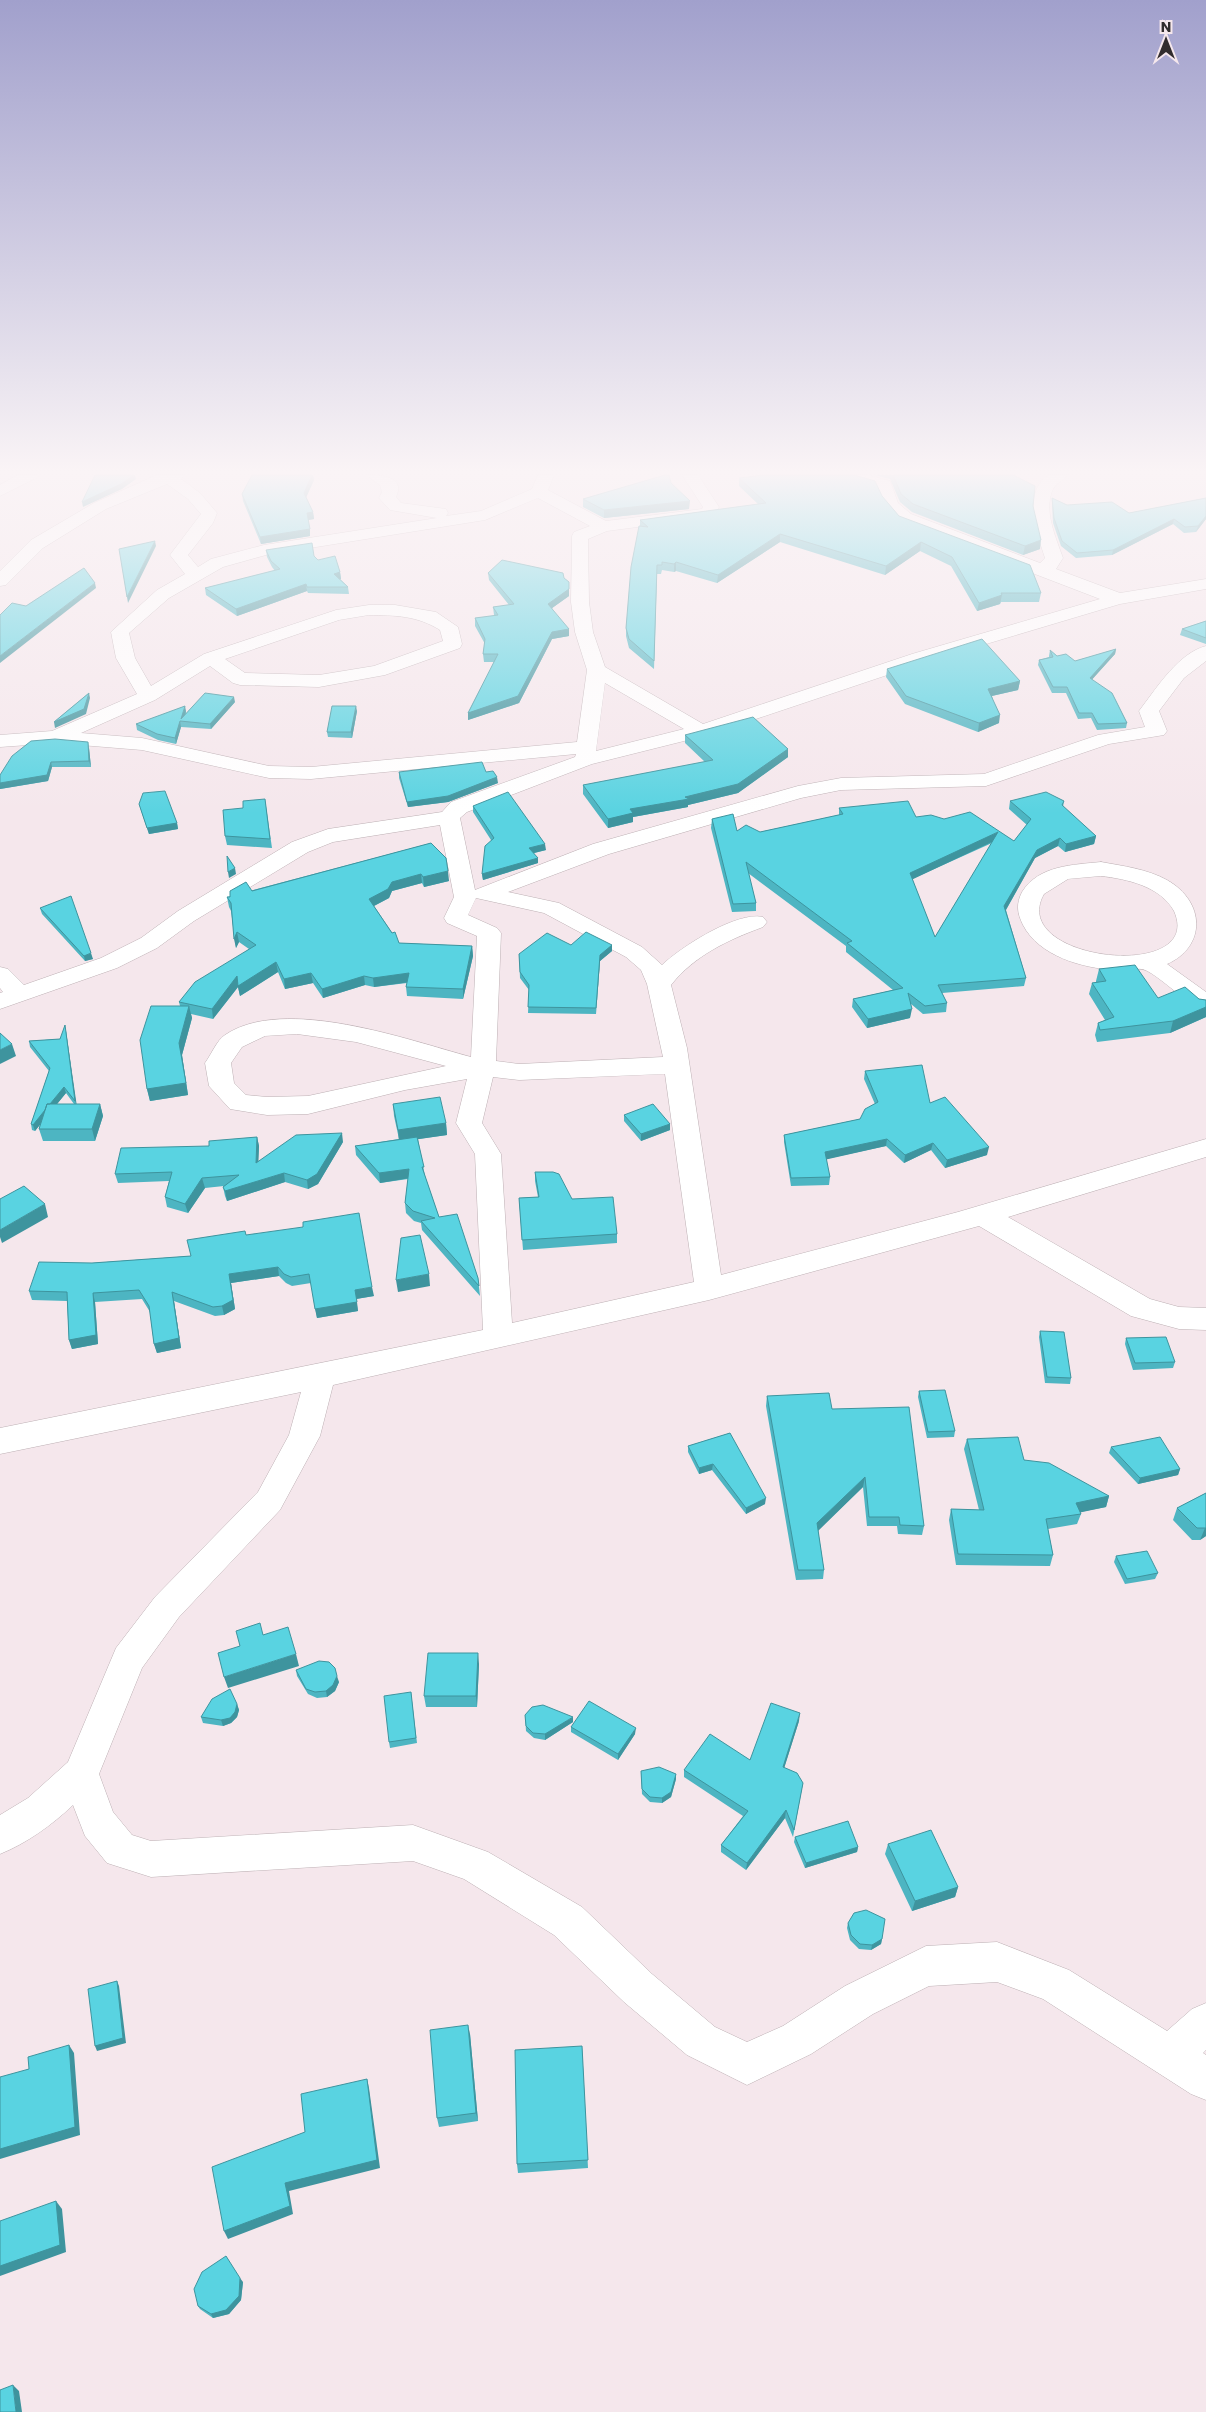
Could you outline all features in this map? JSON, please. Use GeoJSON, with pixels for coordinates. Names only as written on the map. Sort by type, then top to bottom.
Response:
{"type":"FeatureCollection","features":[{"type":"Feature","properties":{"kind":"street"},"geometry":{"type":"LineString","coordinates":[[148,696],[126,662],[121,650],[120,632],[174,588]]}},
{"type":"Feature","properties":{"kind":"street"},"geometry":{"type":"LineString","coordinates":[[580,588],[584,632],[597,670],[587,754]]}},
{"type":"Feature","properties":{"kind":"street"},"geometry":{"type":"LineString","coordinates":[[1089,588],[1118,599]]}},
{"type":"Feature","properties":{"kind":"street"},"geometry":{"type":"LineString","coordinates":[[0,741],[56,737],[142,744],[269,772],[303,772],[456,760],[587,754],[702,731],[919,658],[1118,599],[1190,588]]}},
{"type":"Feature","properties":{"kind":"street"},"geometry":{"type":"LineString","coordinates":[[1174,591],[1206,602]]}},
{"type":"Feature","properties":{"kind":"street"},"geometry":{"type":"LineString","coordinates":[[56,737],[148,696],[211,658],[336,615],[369,610],[395,610],[430,616],[449,627],[453,644],[378,671],[319,681],[240,679],[211,658]]}},
{"type":"Feature","properties":{"kind":"street"},"geometry":{"type":"LineString","coordinates":[[498,1337],[488,1154],[469,1123],[483,1068],[489,933],[455,918],[474,895],[601,849],[798,792],[850,783],[986,780],[1105,740],[1157,730],[1149,711],[1176,674],[1206,652]]}},
{"type":"Feature","properties":{"kind":"street"},"geometry":{"type":"LineString","coordinates":[[597,670],[702,731]]}},
{"type":"Feature","properties":{"kind":"street"},"geometry":{"type":"LineString","coordinates":[[0,974],[10,997],[109,963],[149,943],[186,916],[300,847],[328,836],[449,817],[459,807],[587,754]]}},
{"type":"Feature","properties":{"kind":"street"},"geometry":{"type":"LineString","coordinates":[[449,817],[474,895]]}},
{"type":"Feature","properties":{"kind":"street"},"geometry":{"type":"LineString","coordinates":[[1150,962],[1176,952],[1190,938],[1192,919],[1182,901],[1161,885],[1132,874],[1101,869],[1071,871],[1047,879],[1032,893],[1028,910],[1033,923],[1036,929],[1056,946],[1086,958],[1118,964],[1150,962],[1206,1004]]}},
{"type":"Feature","properties":{"kind":"street"},"geometry":{"type":"LineString","coordinates":[[474,895],[550,908],[607,936],[634,952],[651,967],[659,984],[676,1065],[709,1289]]}},
{"type":"Feature","properties":{"kind":"street"},"geometry":{"type":"LineString","coordinates":[[659,984],[671,968],[694,950],[717,936],[755,922]]}},
{"type":"Feature","properties":{"kind":"street"},"geometry":{"type":"LineString","coordinates":[[483,1068],[405,1082],[308,1105],[267,1106],[239,1103],[222,1086],[218,1063],[232,1041],[261,1029],[296,1026],[357,1034],[483,1068],[518,1072],[676,1065]]}},
{"type":"Feature","properties":{"kind":"street"},"geometry":{"type":"LineString","coordinates":[[0,1441],[320,1377],[709,1289],[982,1216],[1206,1148]]}},
{"type":"Feature","properties":{"kind":"street"},"geometry":{"type":"LineString","coordinates":[[982,1216],[1141,1308],[1179,1318],[1206,1318]]}},
{"type":"Feature","properties":{"kind":"street"},"geometry":{"type":"LineString","coordinates":[[0,1836],[41,1810],[81,1774],[128,1659],[168,1607],[269,1501],[304,1436],[320,1377]]}},
{"type":"Feature","properties":{"kind":"street"},"geometry":{"type":"LineString","coordinates":[[81,1774],[98,1823],[120,1850],[151,1859],[413,1843],[475,1865],[568,1921],[638,1988],[700,2041],[747,2064],[797,2040],[860,2000],[926,1966],[996,1962],[1055,1984],[1206,2079]]}},
{"type":"Feature","properties":{"kind":"street"},"geometry":{"type":"LineString","coordinates":[[1170,2056],[1206,2023]]}},
{"type":"Feature","properties":{"kind":"building"},"geometry":{"type":"Polygon","coordinates":[[[54,588],[89,588],[0,656],[0,615],[12,603],[26,606],[54,588]]]}},
{"type":"Feature","properties":{"kind":"building"},"geometry":{"type":"Polygon","coordinates":[[[125,588],[132,588],[127,597],[125,588]]]}},
{"type":"Feature","properties":{"kind":"building"},"geometry":{"type":"Polygon","coordinates":[[[205,588],[207,588],[296,588],[236,609],[205,588]]]}},
{"type":"Feature","properties":{"kind":"building"},"geometry":{"type":"Polygon","coordinates":[[[500,588],[569,588],[548,604],[569,629],[552,632],[518,696],[468,713],[498,654],[483,654],[485,639],[475,618],[498,615],[493,607],[514,604],[500,588]]]}},
{"type":"Feature","properties":{"kind":"building"},"geometry":{"type":"Polygon","coordinates":[[[629,588],[656,588],[654,661],[629,639],[626,628],[629,588]]]}},
{"type":"Feature","properties":{"kind":"building"},"geometry":{"type":"Polygon","coordinates":[[[970,588],[1039,588],[1041,593],[1001,593],[1002,595],[979,603],[970,588]]]}},
{"type":"Feature","properties":{"kind":"building"},"geometry":{"type":"Polygon","coordinates":[[[1206,621],[1206,638],[1182,629],[1206,621]]]}},
{"type":"Feature","properties":{"kind":"building"},"geometry":{"type":"Polygon","coordinates":[[[982,639],[1020,681],[988,689],[1000,715],[979,723],[906,696],[887,669],[982,639]]]}},
{"type":"Feature","properties":{"kind":"building"},"geometry":{"type":"Polygon","coordinates":[[[1116,649],[1090,678],[1112,693],[1127,723],[1098,724],[1092,713],[1079,713],[1067,687],[1053,687],[1039,660],[1053,657],[1050,650],[1057,656],[1066,654],[1075,661],[1116,649]]]}},
{"type":"Feature","properties":{"kind":"building"},"geometry":{"type":"Polygon","coordinates":[[[89,693],[84,709],[54,722],[89,693]]]}},
{"type":"Feature","properties":{"kind":"building"},"geometry":{"type":"Polygon","coordinates":[[[205,693],[234,697],[210,724],[180,721],[175,738],[157,734],[136,724],[185,706],[181,719],[205,693]]]}},
{"type":"Feature","properties":{"kind":"building"},"geometry":{"type":"Polygon","coordinates":[[[332,706],[356,706],[351,732],[327,732],[332,706]]]}},
{"type":"Feature","properties":{"kind":"building"},"geometry":{"type":"Polygon","coordinates":[[[753,717],[788,749],[738,784],[685,797],[689,799],[630,809],[633,813],[608,819],[583,785],[713,760],[685,735],[753,717]]]}},
{"type":"Feature","properties":{"kind":"building"},"geometry":{"type":"Polygon","coordinates":[[[55,739],[88,742],[89,761],[51,762],[47,775],[0,783],[0,775],[12,756],[31,741],[55,739]]]}},
{"type":"Feature","properties":{"kind":"building"},"geometry":{"type":"Polygon","coordinates":[[[482,762],[486,772],[493,771],[497,777],[448,796],[407,802],[399,772],[482,762]]]}},
{"type":"Feature","properties":{"kind":"building"},"geometry":{"type":"Polygon","coordinates":[[[165,791],[177,823],[147,828],[139,804],[143,793],[165,791]]]}},
{"type":"Feature","properties":{"kind":"building"},"geometry":{"type":"Polygon","coordinates":[[[508,792],[545,844],[529,848],[538,858],[482,874],[485,846],[494,838],[473,806],[508,792]]]}},
{"type":"Feature","properties":{"kind":"building"},"geometry":{"type":"Polygon","coordinates":[[[1046,792],[1064,801],[1062,805],[1096,836],[1066,844],[1060,838],[1037,850],[1004,906],[1026,978],[938,985],[947,1003],[925,1006],[908,993],[912,1009],[868,1019],[853,999],[903,988],[847,943],[852,941],[746,862],[756,903],[733,904],[712,819],[733,814],[737,831],[746,825],[760,832],[843,814],[839,808],[908,801],[916,817],[931,815],[944,819],[970,812],[1014,841],[1031,819],[1010,801],[1046,792]],[[998,832],[910,873],[935,937],[998,832]]]}},
{"type":"Feature","properties":{"kind":"building"},"geometry":{"type":"Polygon","coordinates":[[[265,799],[270,839],[225,836],[223,810],[243,808],[243,801],[265,799]]]}},
{"type":"Feature","properties":{"kind":"building"},"geometry":{"type":"Polygon","coordinates":[[[431,843],[446,858],[448,871],[423,877],[421,874],[392,882],[388,889],[369,899],[392,933],[395,932],[399,943],[472,946],[463,989],[406,987],[409,973],[373,978],[364,976],[322,989],[311,973],[284,979],[276,962],[238,986],[237,976],[212,1009],[179,1002],[195,982],[256,945],[237,932],[234,939],[231,903],[227,897],[230,897],[230,891],[246,882],[252,891],[431,843]]]}},
{"type":"Feature","properties":{"kind":"building"},"geometry":{"type":"Polygon","coordinates":[[[227,856],[235,868],[228,872],[227,856]]]}},
{"type":"Feature","properties":{"kind":"building"},"geometry":{"type":"Polygon","coordinates":[[[71,896],[91,953],[84,956],[40,908],[71,896]]]}},
{"type":"Feature","properties":{"kind":"building"},"geometry":{"type":"Polygon","coordinates":[[[586,932],[612,945],[600,955],[596,1008],[528,1007],[529,985],[520,972],[519,954],[547,933],[571,945],[586,932]]]}},
{"type":"Feature","properties":{"kind":"building"},"geometry":{"type":"Polygon","coordinates":[[[1135,965],[1158,998],[1185,987],[1199,999],[1206,1000],[1206,1007],[1173,1021],[1100,1030],[1098,1023],[1114,1017],[1092,983],[1106,981],[1099,969],[1135,965]]]}},
{"type":"Feature","properties":{"kind":"building"},"geometry":{"type":"Polygon","coordinates":[[[151,1006],[189,1006],[179,1043],[186,1083],[147,1089],[140,1040],[151,1006]]]}},
{"type":"Feature","properties":{"kind":"building"},"geometry":{"type":"Polygon","coordinates":[[[65,1025],[75,1101],[64,1087],[50,1104],[47,1104],[45,1110],[33,1125],[31,1124],[50,1068],[29,1041],[60,1039],[65,1025]]]}},
{"type":"Feature","properties":{"kind":"building"},"geometry":{"type":"Polygon","coordinates":[[[0,1033],[12,1044],[0,1050],[0,1033]]]}},
{"type":"Feature","properties":{"kind":"building"},"geometry":{"type":"Polygon","coordinates":[[[922,1065],[930,1103],[945,1097],[989,1147],[947,1160],[933,1143],[905,1155],[887,1139],[825,1152],[830,1177],[791,1178],[784,1135],[860,1119],[865,1109],[878,1102],[865,1071],[922,1065]]]}},
{"type":"Feature","properties":{"kind":"building"},"geometry":{"type":"Polygon","coordinates":[[[440,1097],[446,1123],[398,1130],[393,1104],[440,1097]]]}},
{"type":"Feature","properties":{"kind":"building"},"geometry":{"type":"Polygon","coordinates":[[[47,1104],[100,1104],[92,1129],[39,1129],[47,1104]]]}},
{"type":"Feature","properties":{"kind":"building"},"geometry":{"type":"Polygon","coordinates":[[[653,1104],[670,1124],[641,1134],[624,1115],[653,1104]]]}},
{"type":"Feature","properties":{"kind":"building"},"geometry":{"type":"Polygon","coordinates":[[[342,1133],[317,1174],[307,1180],[284,1173],[225,1191],[223,1187],[239,1175],[202,1178],[185,1204],[165,1197],[172,1172],[115,1174],[121,1148],[209,1146],[209,1141],[257,1137],[256,1163],[296,1135],[342,1133]]]}},
{"type":"Feature","properties":{"kind":"building"},"geometry":{"type":"Polygon","coordinates":[[[417,1137],[424,1167],[422,1167],[439,1217],[457,1214],[479,1286],[421,1221],[435,1218],[413,1211],[405,1203],[409,1169],[379,1173],[355,1146],[417,1137]]]}},
{"type":"Feature","properties":{"kind":"building"},"geometry":{"type":"Polygon","coordinates":[[[535,1172],[559,1174],[572,1199],[613,1197],[617,1234],[522,1240],[519,1198],[539,1197],[535,1172]]]}},
{"type":"Feature","properties":{"kind":"building"},"geometry":{"type":"Polygon","coordinates":[[[24,1186],[45,1204],[0,1230],[0,1199],[24,1186]]]}},
{"type":"Feature","properties":{"kind":"building"},"geometry":{"type":"Polygon","coordinates":[[[359,1213],[372,1287],[355,1290],[357,1302],[315,1309],[309,1274],[291,1277],[284,1274],[278,1267],[229,1274],[233,1300],[222,1306],[213,1307],[172,1292],[179,1338],[154,1344],[149,1306],[139,1290],[93,1293],[96,1335],[69,1340],[67,1292],[29,1291],[39,1262],[92,1263],[191,1256],[187,1240],[245,1231],[246,1235],[303,1227],[303,1222],[359,1213]]]}},
{"type":"Feature","properties":{"kind":"building"},"geometry":{"type":"Polygon","coordinates":[[[420,1235],[429,1274],[396,1280],[401,1238],[420,1235]]]}},
{"type":"Feature","properties":{"kind":"building"},"geometry":{"type":"Polygon","coordinates":[[[1040,1331],[1064,1332],[1071,1378],[1047,1377],[1040,1331]]]}},
{"type":"Feature","properties":{"kind":"building"},"geometry":{"type":"Polygon","coordinates":[[[1166,1337],[1175,1362],[1135,1363],[1126,1338],[1166,1337]]]}},
{"type":"Feature","properties":{"kind":"building"},"geometry":{"type":"Polygon","coordinates":[[[945,1390],[955,1431],[928,1432],[919,1391],[945,1390]]]}},
{"type":"Feature","properties":{"kind":"building"},"geometry":{"type":"Polygon","coordinates":[[[829,1393],[832,1409],[909,1407],[924,1526],[900,1525],[899,1517],[869,1517],[865,1477],[817,1523],[824,1570],[798,1570],[767,1396],[829,1393]]]}},
{"type":"Feature","properties":{"kind":"building"},"geometry":{"type":"Polygon","coordinates":[[[730,1433],[766,1498],[746,1508],[713,1464],[699,1468],[688,1446],[730,1433]]]}},
{"type":"Feature","properties":{"kind":"building"},"geometry":{"type":"Polygon","coordinates":[[[1018,1437],[1024,1460],[1049,1463],[1109,1496],[1076,1503],[1081,1514],[1046,1519],[1053,1555],[958,1554],[951,1509],[984,1510],[967,1439],[1018,1437]]]}},
{"type":"Feature","properties":{"kind":"building"},"geometry":{"type":"Polygon","coordinates":[[[1160,1437],[1180,1469],[1140,1478],[1111,1447],[1160,1437]]]}},
{"type":"Feature","properties":{"kind":"building"},"geometry":{"type":"Polygon","coordinates":[[[1206,1493],[1206,1528],[1197,1528],[1177,1508],[1206,1493]]]}},
{"type":"Feature","properties":{"kind":"building"},"geometry":{"type":"Polygon","coordinates":[[[1147,1551],[1158,1573],[1127,1579],[1116,1556],[1147,1551]]]}},
{"type":"Feature","properties":{"kind":"building"},"geometry":{"type":"Polygon","coordinates":[[[260,1623],[263,1635],[288,1627],[296,1654],[224,1677],[218,1653],[240,1646],[236,1631],[260,1623]]]}},
{"type":"Feature","properties":{"kind":"building"},"geometry":{"type":"Polygon","coordinates":[[[428,1653],[478,1653],[476,1696],[424,1696],[428,1653]]]}},
{"type":"Feature","properties":{"kind":"building"},"geometry":{"type":"Polygon","coordinates":[[[319,1661],[329,1662],[335,1668],[337,1676],[333,1685],[326,1691],[315,1692],[306,1689],[296,1670],[319,1661]]]}},
{"type":"Feature","properties":{"kind":"building"},"geometry":{"type":"Polygon","coordinates":[[[230,1689],[237,1704],[235,1712],[230,1718],[221,1720],[201,1717],[212,1699],[230,1689]]]}},
{"type":"Feature","properties":{"kind":"building"},"geometry":{"type":"Polygon","coordinates":[[[411,1692],[416,1738],[389,1742],[384,1696],[411,1692]]]}},
{"type":"Feature","properties":{"kind":"building"},"geometry":{"type":"Polygon","coordinates":[[[589,1701],[636,1728],[618,1754],[571,1727],[589,1701]]]}},
{"type":"Feature","properties":{"kind":"building"},"geometry":{"type":"Polygon","coordinates":[[[771,1703],[800,1713],[783,1767],[797,1773],[803,1783],[794,1830],[786,1810],[747,1863],[721,1845],[748,1811],[684,1770],[710,1734],[750,1760],[771,1703]]]}},
{"type":"Feature","properties":{"kind":"building"},"geometry":{"type":"Polygon","coordinates":[[[543,1705],[573,1717],[545,1734],[533,1733],[526,1726],[525,1715],[532,1707],[543,1705]]]}},
{"type":"Feature","properties":{"kind":"building"},"geometry":{"type":"Polygon","coordinates":[[[659,1767],[676,1774],[671,1792],[662,1798],[650,1797],[642,1789],[641,1771],[659,1767]]]}},
{"type":"Feature","properties":{"kind":"building"},"geometry":{"type":"Polygon","coordinates":[[[848,1821],[858,1847],[806,1863],[795,1837],[848,1821]]]}},
{"type":"Feature","properties":{"kind":"building"},"geometry":{"type":"Polygon","coordinates":[[[931,1830],[958,1887],[915,1901],[888,1844],[931,1830]]]}},
{"type":"Feature","properties":{"kind":"building"},"geometry":{"type":"Polygon","coordinates":[[[866,1910],[885,1919],[882,1939],[872,1945],[860,1944],[851,1935],[848,1923],[854,1913],[866,1910]]]}},
{"type":"Feature","properties":{"kind":"building"},"geometry":{"type":"Polygon","coordinates":[[[117,1981],[123,2038],[95,2046],[88,1989],[117,1981]]]}},
{"type":"Feature","properties":{"kind":"building"},"geometry":{"type":"Polygon","coordinates":[[[468,2025],[476,2113],[437,2118],[430,2030],[468,2025]]]}},
{"type":"Feature","properties":{"kind":"building"},"geometry":{"type":"Polygon","coordinates":[[[69,2045],[75,2127],[0,2149],[0,2077],[29,2069],[28,2057],[69,2045]]]}},
{"type":"Feature","properties":{"kind":"building"},"geometry":{"type":"Polygon","coordinates":[[[582,2046],[588,2160],[517,2164],[515,2050],[582,2046]]]}},
{"type":"Feature","properties":{"kind":"building"},"geometry":{"type":"Polygon","coordinates":[[[367,2079],[377,2160],[285,2183],[290,2206],[224,2231],[212,2167],[305,2132],[301,2094],[367,2079]]]}},
{"type":"Feature","properties":{"kind":"building"},"geometry":{"type":"Polygon","coordinates":[[[56,2201],[60,2245],[0,2266],[0,2221],[56,2201]]]}},
{"type":"Feature","properties":{"kind":"building"},"geometry":{"type":"Polygon","coordinates":[[[226,2256],[240,2278],[239,2296],[226,2310],[211,2314],[198,2306],[194,2289],[202,2272],[226,2256]]]}},
{"type":"Feature","properties":{"kind":"building"},"geometry":{"type":"Polygon","coordinates":[[[13,2385],[16,2412],[0,2412],[0,2390],[13,2385]]]}}]}
